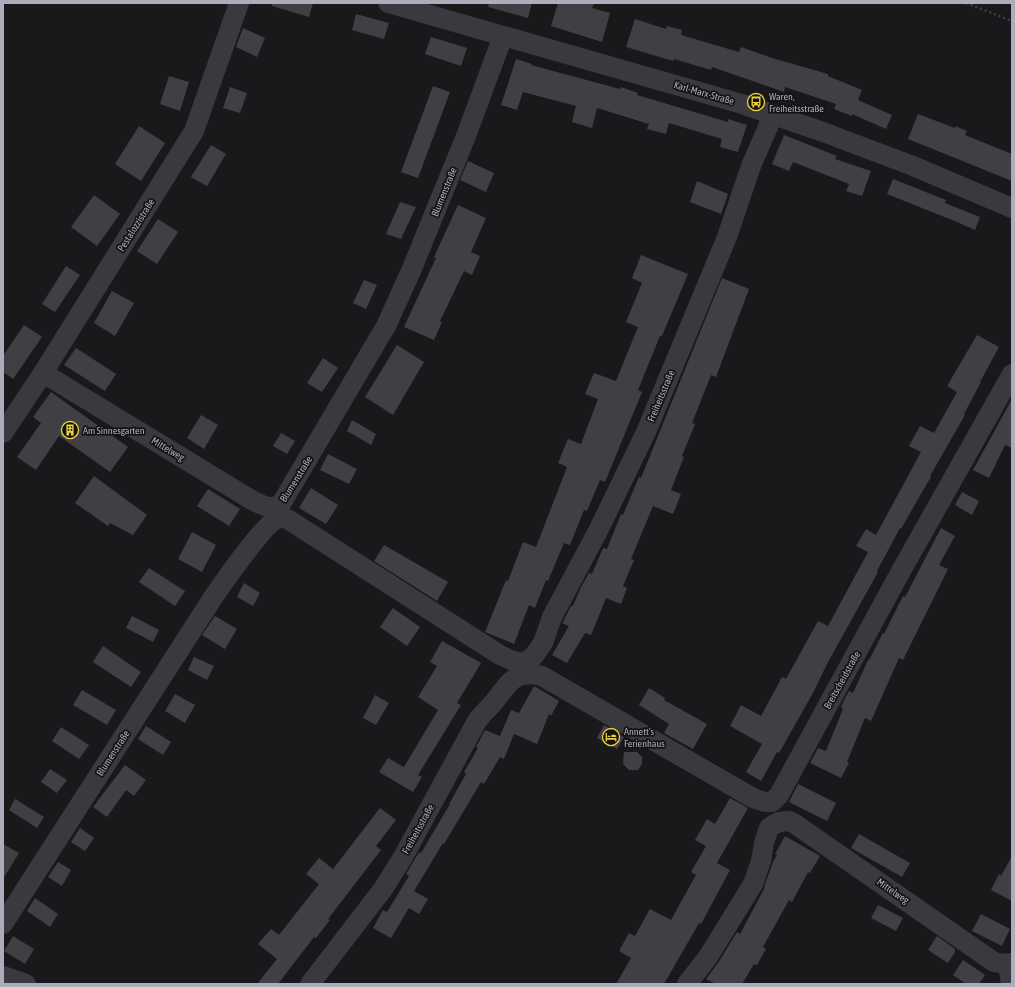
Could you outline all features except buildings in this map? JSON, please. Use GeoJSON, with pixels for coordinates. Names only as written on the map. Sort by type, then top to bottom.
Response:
{"type":"FeatureCollection","features":[{"type":"Feature","properties":{"kind":"street","name":"Pestalozzistraße"},"geometry":{"type":"LineString","coordinates":[[3,433],[43,373],[194,132],[238,3]]}},
{"type":"Feature","properties":{"kind":"street","name":"Karl-Marx-Straße"},"geometry":{"type":"LineString","coordinates":[[388,3],[734,101],[913,166],[1012,208]]}},
{"type":"Feature","properties":{"kind":"street","name":"Blumenstraße"},"geometry":{"type":"LineString","coordinates":[[3,924],[214,596],[236,565],[266,529],[275,513],[284,502],[386,326],[411,271],[466,136],[503,36]]}},
{"type":"Feature","properties":{"kind":"street","name":"Freiheitsstraße"},"geometry":{"type":"LineString","coordinates":[[310,984],[383,888],[403,857],[477,721],[492,705],[506,685],[533,657],[543,642],[552,617],[598,531],[646,432],[724,245],[751,166],[772,114]]}},
{"type":"Feature","properties":{"kind":"street","name":"Mittelweg"},"geometry":{"type":"LineString","coordinates":[[43,373],[275,513]]}},
{"type":"Feature","properties":{"kind":"street","name":"Breitscheidstraße"},"geometry":{"type":"LineString","coordinates":[[772,802],[779,795],[893,585],[1012,374]]}},
{"type":"Feature","properties":{"kind":"street"},"geometry":{"type":"LineString","coordinates":[[275,513],[281,518],[289,520],[500,655],[511,660],[521,669],[542,676],[753,798],[765,802],[772,802],[777,822],[768,832],[753,884],[712,952],[687,984]]}},
{"type":"Feature","properties":{"kind":"street","name":"Mittelweg"},"geometry":{"type":"LineString","coordinates":[[777,822],[788,822],[795,824],[994,962],[1010,964]]}},
{"type":"Feature","properties":{"kind":"street"},"geometry":{"type":"LineString","coordinates":[[1010,964],[1011,984]]}},
{"type":"Feature","properties":{"kind":"street"},"geometry":{"type":"LineString","coordinates":[[3,976],[26,984]]}},
{"type":"Feature","properties":{"kind":"path"},"geometry":{"type":"LineString","coordinates":[[966,3],[1012,21]]}},
{"type":"Feature","properties":{"kind":"place","name":"Waren, Freiheitsstraße"},"geometry":{"type":"Point","coordinates":[756,102]}},
{"type":"Feature","properties":{"kind":"place","name":"Am Sinnesgarten"},"geometry":{"type":"Point","coordinates":[70,430]}},
{"type":"Feature","properties":{"kind":"place","name":"Annett's Ferienhaus"},"geometry":{"type":"Point","coordinates":[611,737]}}]}
